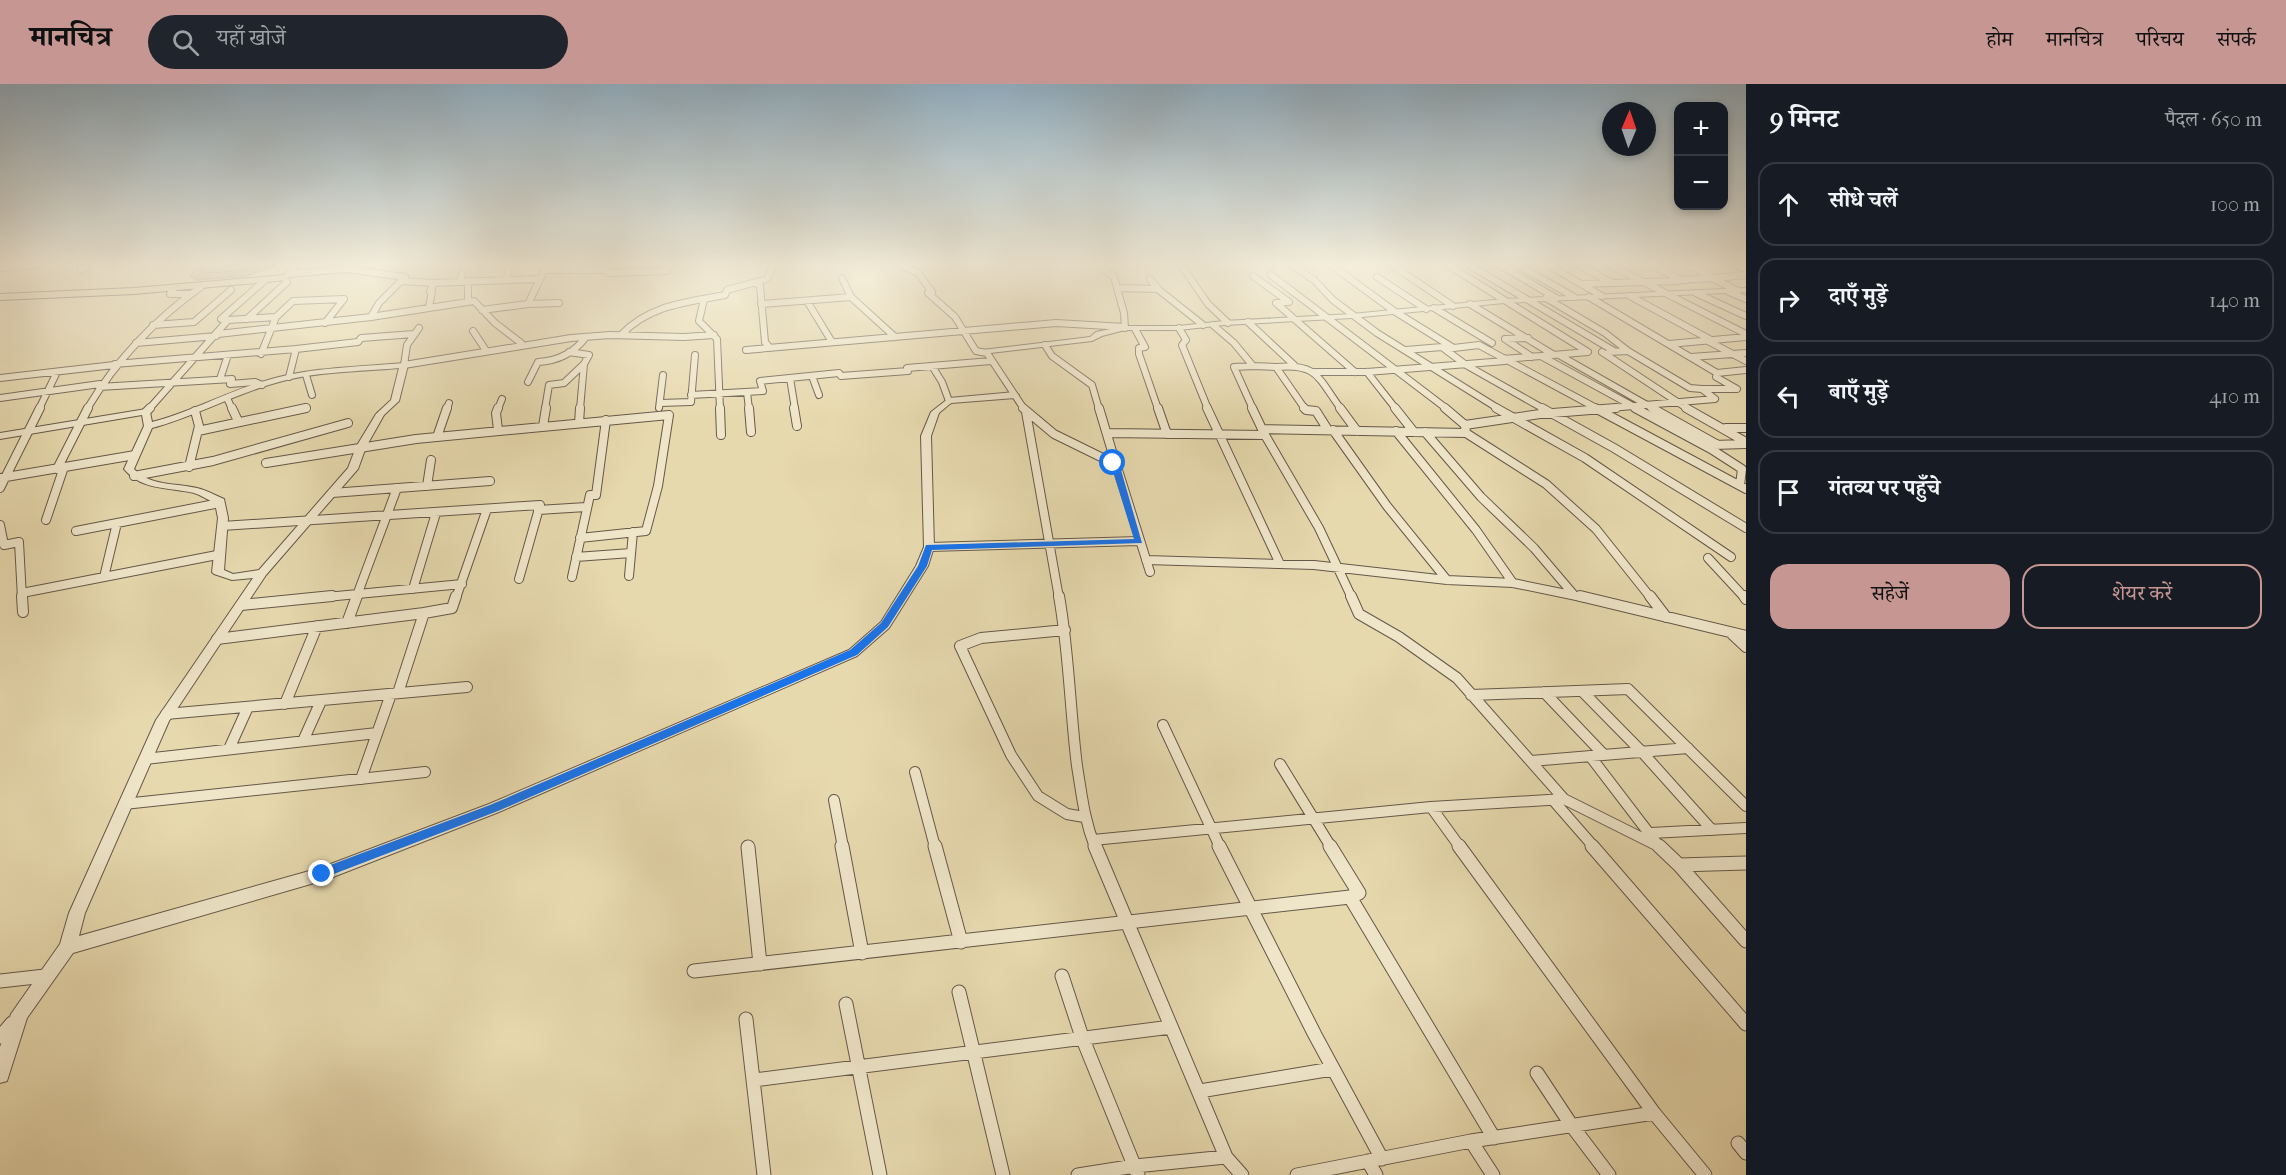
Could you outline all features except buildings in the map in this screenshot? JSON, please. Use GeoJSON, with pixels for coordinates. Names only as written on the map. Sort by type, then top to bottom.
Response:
{"type":"FeatureCollection","features":[{"type":"Feature","properties":{"kind":"street"},"geometry":{"type":"LineString","coordinates":[[46,520],[77,423],[114,364],[163,316]]}},
{"type":"Feature","properties":{"kind":"street"},"geometry":{"type":"LineString","coordinates":[[153,325],[194,322],[201,316]]}},
{"type":"Feature","properties":{"kind":"street"},"geometry":{"type":"LineString","coordinates":[[225,316],[221,319],[276,317],[261,354]]}},
{"type":"Feature","properties":{"kind":"street"},"geometry":{"type":"LineString","coordinates":[[247,319],[250,316]]}},
{"type":"Feature","properties":{"kind":"street"},"geometry":{"type":"LineString","coordinates":[[325,323],[331,316]]}},
{"type":"Feature","properties":{"kind":"street"},"geometry":{"type":"LineString","coordinates":[[136,343],[377,316]]}},
{"type":"Feature","properties":{"kind":"street"},"geometry":{"type":"LineString","coordinates":[[489,316],[521,343]]}},
{"type":"Feature","properties":{"kind":"street"},"geometry":{"type":"LineString","coordinates":[[621,335],[640,316]]}},
{"type":"Feature","properties":{"kind":"street"},"geometry":{"type":"LineString","coordinates":[[699,316],[700,324],[717,339],[721,435]]}},
{"type":"Feature","properties":{"kind":"street"},"geometry":{"type":"LineString","coordinates":[[762,316],[765,342],[770,348]]}},
{"type":"Feature","properties":{"kind":"street"},"geometry":{"type":"LineString","coordinates":[[816,316],[832,342]]}},
{"type":"Feature","properties":{"kind":"street"},"geometry":{"type":"LineString","coordinates":[[872,316],[895,337]]}},
{"type":"Feature","properties":{"kind":"street"},"geometry":{"type":"LineString","coordinates":[[954,316],[976,351],[987,353],[1026,412],[1053,434],[1113,463],[1118,470]]}},
{"type":"Feature","properties":{"kind":"street"},"geometry":{"type":"LineString","coordinates":[[1124,316],[1125,328]]}},
{"type":"Feature","properties":{"kind":"street"},"geometry":{"type":"LineString","coordinates":[[1192,316],[1203,325]]}},
{"type":"Feature","properties":{"kind":"street"},"geometry":{"type":"LineString","coordinates":[[1221,316],[1228,323]]}},
{"type":"Feature","properties":{"kind":"street"},"geometry":{"type":"LineString","coordinates":[[1290,316],[1355,372]]}},
{"type":"Feature","properties":{"kind":"street"},"geometry":{"type":"LineString","coordinates":[[1327,316],[1358,342],[1439,400],[1465,429],[1546,484],[1596,529],[1666,617]]}},
{"type":"Feature","properties":{"kind":"street"},"geometry":{"type":"LineString","coordinates":[[746,350],[1056,323],[1135,329],[1179,328],[1352,316],[1430,368],[1585,458],[1731,557]]}},
{"type":"Feature","properties":{"kind":"street"},"geometry":{"type":"LineString","coordinates":[[1402,316],[1454,348]]}},
{"type":"Feature","properties":{"kind":"street"},"geometry":{"type":"LineString","coordinates":[[1443,316],[1491,344]]}},
{"type":"Feature","properties":{"kind":"street"},"geometry":{"type":"LineString","coordinates":[[1490,316],[1556,355],[1649,404],[1718,444]]}},
{"type":"Feature","properties":{"kind":"street"},"geometry":{"type":"LineString","coordinates":[[1529,316],[1588,352]]}},
{"type":"Feature","properties":{"kind":"street"},"geometry":{"type":"LineString","coordinates":[[1555,316],[1614,351]]}},
{"type":"Feature","properties":{"kind":"street"},"geometry":{"type":"LineString","coordinates":[[1576,316],[1605,333],[1628,351],[1690,388],[1746,390]]}},
{"type":"Feature","properties":{"kind":"street"},"geometry":{"type":"LineString","coordinates":[[1621,316],[1717,373],[1745,370]]}},
{"type":"Feature","properties":{"kind":"street"},"geometry":{"type":"LineString","coordinates":[[1666,316],[1746,361]]}},
{"type":"Feature","properties":{"kind":"street"},"geometry":{"type":"LineString","coordinates":[[1708,316],[1746,335]]}},
{"type":"Feature","properties":{"kind":"street"},"geometry":{"type":"LineString","coordinates":[[0,436],[146,412],[228,320]]}},
{"type":"Feature","properties":{"kind":"street"},"geometry":{"type":"LineString","coordinates":[[1248,322],[1294,365],[1314,372],[1367,372],[1430,368],[1540,356],[1628,351]]}},
{"type":"Feature","properties":{"kind":"street"},"geometry":{"type":"LineString","coordinates":[[1213,325],[1234,343],[1253,366]]}},
{"type":"Feature","properties":{"kind":"street"},"geometry":{"type":"LineString","coordinates":[[0,1036],[20,1014],[68,946],[77,913],[166,714],[262,573],[353,469],[361,447],[380,414],[395,401],[404,365],[403,355],[419,328]]}},
{"type":"Feature","properties":{"kind":"street"},"geometry":{"type":"LineString","coordinates":[[982,352],[1092,339],[1099,334],[1125,328]]}},
{"type":"Feature","properties":{"kind":"street"},"geometry":{"type":"LineString","coordinates":[[1179,328],[1186,340],[1182,345],[1219,435],[1280,564]]}},
{"type":"Feature","properties":{"kind":"street"},"geometry":{"type":"LineString","coordinates":[[1135,329],[1145,348],[1139,348],[1139,354],[1167,434]]}},
{"type":"Feature","properties":{"kind":"street"},"geometry":{"type":"LineString","coordinates":[[473,331],[485,349]]}},
{"type":"Feature","properties":{"kind":"street"},"geometry":{"type":"LineString","coordinates":[[0,388],[4,378],[114,364],[261,354],[358,342],[361,338],[414,334]]}},
{"type":"Feature","properties":{"kind":"street"},"geometry":{"type":"LineString","coordinates":[[148,426],[170,421],[262,385],[289,377],[404,365],[521,343],[621,335],[678,339],[714,335]]}},
{"type":"Feature","properties":{"kind":"street"},"geometry":{"type":"LineString","coordinates":[[1669,344],[1746,335]]}},
{"type":"Feature","properties":{"kind":"street"},"geometry":{"type":"LineString","coordinates":[[528,382],[538,362],[551,362],[582,344],[586,337]]}},
{"type":"Feature","properties":{"kind":"street"},"geometry":{"type":"LineString","coordinates":[[1528,338],[1505,339],[1532,357]]}},
{"type":"Feature","properties":{"kind":"street"},"geometry":{"type":"LineString","coordinates":[[1445,349],[1510,342]]}},
{"type":"Feature","properties":{"kind":"street"},"geometry":{"type":"LineString","coordinates":[[1045,345],[1052,356],[1092,385],[1150,572]]}},
{"type":"Feature","properties":{"kind":"street"},"geometry":{"type":"LineString","coordinates":[[1479,345],[1503,360],[1743,487],[1744,470],[1704,445],[1540,356]]}},
{"type":"Feature","properties":{"kind":"street"},"geometry":{"type":"LineString","coordinates":[[1406,350],[1442,347],[1466,365],[1553,413],[1746,528]]}},
{"type":"Feature","properties":{"kind":"street"},"geometry":{"type":"LineString","coordinates":[[289,377],[296,350]]}},
{"type":"Feature","properties":{"kind":"street"},"geometry":{"type":"LineString","coordinates":[[543,426],[549,385],[564,383],[584,364],[589,355],[568,352]]}},
{"type":"Feature","properties":{"kind":"street"},"geometry":{"type":"LineString","coordinates":[[1602,352],[1676,401],[1746,443]]}},
{"type":"Feature","properties":{"kind":"street"},"geometry":{"type":"LineString","coordinates":[[1691,357],[1746,353]]}},
{"type":"Feature","properties":{"kind":"street"},"geometry":{"type":"LineString","coordinates":[[220,379],[228,355]]}},
{"type":"Feature","properties":{"kind":"street"},"geometry":{"type":"LineString","coordinates":[[660,402],[691,402],[695,355]]}},
{"type":"Feature","properties":{"kind":"street"},"geometry":{"type":"LineString","coordinates":[[691,395],[763,391],[760,381],[839,373],[841,376],[881,375],[908,371],[907,368],[991,361]]}},
{"type":"Feature","properties":{"kind":"street"},"geometry":{"type":"LineString","coordinates":[[579,423],[584,364]]}},
{"type":"Feature","properties":{"kind":"street"},"geometry":{"type":"LineString","coordinates":[[1294,365],[1234,367],[1264,432],[1319,528],[1359,614],[1399,637],[1456,678],[1531,761],[1559,799],[1746,1024]]}},
{"type":"Feature","properties":{"kind":"street"},"geometry":{"type":"LineString","coordinates":[[932,366],[942,382],[949,401]]}},
{"type":"Feature","properties":{"kind":"street"},"geometry":{"type":"LineString","coordinates":[[1276,367],[1306,410],[1316,411],[1387,506],[1447,580]]}},
{"type":"Feature","properties":{"kind":"street"},"geometry":{"type":"LineString","coordinates":[[0,488],[2,478],[57,372]]}},
{"type":"Feature","properties":{"kind":"street"},"geometry":{"type":"LineString","coordinates":[[1314,372],[1358,431]]}},
{"type":"Feature","properties":{"kind":"street"},"geometry":{"type":"LineString","coordinates":[[1367,372],[1414,432]]}},
{"type":"Feature","properties":{"kind":"street"},"geometry":{"type":"LineString","coordinates":[[1717,373],[1716,377],[1737,389]]}},
{"type":"Feature","properties":{"kind":"street"},"geometry":{"type":"LineString","coordinates":[[306,375],[312,395]]}},
{"type":"Feature","properties":{"kind":"street"},"geometry":{"type":"LineString","coordinates":[[658,416],[663,375]]}},
{"type":"Feature","properties":{"kind":"street"},"geometry":{"type":"LineString","coordinates":[[812,376],[819,395]]}},
{"type":"Feature","properties":{"kind":"street"},"geometry":{"type":"LineString","coordinates":[[790,378],[797,426]]}},
{"type":"Feature","properties":{"kind":"street"},"geometry":{"type":"LineString","coordinates":[[0,398],[99,385],[174,381],[232,379],[230,384],[255,382],[262,385]]}},
{"type":"Feature","properties":{"kind":"street"},"geometry":{"type":"LineString","coordinates":[[1108,433],[1219,435],[1331,430],[1425,432],[1465,429],[1513,418],[1553,413],[1715,399],[1702,389]]}},
{"type":"Feature","properties":{"kind":"street"},"geometry":{"type":"LineString","coordinates":[[747,392],[751,432]]}},
{"type":"Feature","properties":{"kind":"street"},"geometry":{"type":"LineString","coordinates":[[68,946],[322,874],[494,808],[853,652],[885,625],[922,566],[929,547],[926,436],[935,412],[949,401],[1015,395]]}},
{"type":"Feature","properties":{"kind":"street"},"geometry":{"type":"LineString","coordinates":[[227,398],[238,421]]}},
{"type":"Feature","properties":{"kind":"street"},"geometry":{"type":"LineString","coordinates":[[498,430],[496,413],[502,399]]}},
{"type":"Feature","properties":{"kind":"street"},"geometry":{"type":"LineString","coordinates":[[437,437],[449,403]]}},
{"type":"Feature","properties":{"kind":"street"},"geometry":{"type":"LineString","coordinates":[[198,431],[306,408]]}},
{"type":"Feature","properties":{"kind":"street"},"geometry":{"type":"LineString","coordinates":[[189,467],[199,426],[195,411]]}},
{"type":"Feature","properties":{"kind":"street"},"geometry":{"type":"LineString","coordinates":[[146,412],[148,426],[129,469],[134,476],[159,485],[197,491],[220,503],[224,514],[217,555],[218,573],[232,578],[262,573]]}},
{"type":"Feature","properties":{"kind":"street"},"geometry":{"type":"LineString","coordinates":[[1026,412],[1065,630],[1070,711],[1084,817],[1226,1157],[1242,1175]]}},
{"type":"Feature","properties":{"kind":"street"},"geometry":{"type":"LineString","coordinates":[[266,463],[437,437],[669,415],[658,486],[646,531],[580,538]]}},
{"type":"Feature","properties":{"kind":"street"},"geometry":{"type":"LineString","coordinates":[[572,577],[586,507],[590,495],[596,495],[606,420]]}},
{"type":"Feature","properties":{"kind":"street"},"geometry":{"type":"LineString","coordinates":[[134,476],[189,467],[282,442],[318,429],[348,423]]}},
{"type":"Feature","properties":{"kind":"street"},"geometry":{"type":"LineString","coordinates":[[1723,429],[1746,428]]}},
{"type":"Feature","properties":{"kind":"street"},"geometry":{"type":"LineString","coordinates":[[1396,431],[1476,530],[1513,583]]}},
{"type":"Feature","properties":{"kind":"street"},"geometry":{"type":"LineString","coordinates":[[1425,432],[1481,497],[1534,548],[1574,594]]}},
{"type":"Feature","properties":{"kind":"street"},"geometry":{"type":"LineString","coordinates":[[1704,445],[1746,443]]}},
{"type":"Feature","properties":{"kind":"street"},"geometry":{"type":"LineString","coordinates":[[2,478],[135,455]]}},
{"type":"Feature","properties":{"kind":"street"},"geometry":{"type":"LineString","coordinates":[[427,486],[431,460]]}},
{"type":"Feature","properties":{"kind":"street"},"geometry":{"type":"LineString","coordinates":[[332,494],[490,481]]}},
{"type":"Feature","properties":{"kind":"street"},"geometry":{"type":"LineString","coordinates":[[346,623],[397,488]]}},
{"type":"Feature","properties":{"kind":"street"},"geometry":{"type":"LineString","coordinates":[[76,531],[220,503]]}},
{"type":"Feature","properties":{"kind":"street"},"geometry":{"type":"LineString","coordinates":[[222,526],[386,517],[540,505],[519,579]]}},
{"type":"Feature","properties":{"kind":"street"},"geometry":{"type":"LineString","coordinates":[[538,510],[586,507]]}},
{"type":"Feature","properties":{"kind":"street"},"geometry":{"type":"LineString","coordinates":[[217,639],[452,608],[487,509]]}},
{"type":"Feature","properties":{"kind":"street"},"geometry":{"type":"LineString","coordinates":[[413,589],[436,513]]}},
{"type":"Feature","properties":{"kind":"street"},"geometry":{"type":"LineString","coordinates":[[104,577],[117,523]]}},
{"type":"Feature","properties":{"kind":"street"},"geometry":{"type":"LineString","coordinates":[[0,525],[4,545],[19,542],[23,612]]}},
{"type":"Feature","properties":{"kind":"street"},"geometry":{"type":"LineString","coordinates":[[628,576],[633,532]]}},
{"type":"Feature","properties":{"kind":"street"},"geometry":{"type":"LineString","coordinates":[[929,547],[1139,541]]}},
{"type":"Feature","properties":{"kind":"street"},"geometry":{"type":"LineString","coordinates":[[576,557],[631,553]]}},
{"type":"Feature","properties":{"kind":"street"},"geometry":{"type":"LineString","coordinates":[[22,593],[217,555]]}},
{"type":"Feature","properties":{"kind":"street"},"geometry":{"type":"LineString","coordinates":[[1708,558],[1746,599]]}},
{"type":"Feature","properties":{"kind":"street"},"geometry":{"type":"LineString","coordinates":[[1146,560],[1280,564],[1447,580],[1513,583],[1574,594],[1746,636]]}},
{"type":"Feature","properties":{"kind":"street"},"geometry":{"type":"LineString","coordinates":[[241,605],[462,584]]}},
{"type":"Feature","properties":{"kind":"street"},"geometry":{"type":"LineString","coordinates":[[361,779],[424,613]]}},
{"type":"Feature","properties":{"kind":"street"},"geometry":{"type":"LineString","coordinates":[[285,704],[317,626]]}},
{"type":"Feature","properties":{"kind":"street"},"geometry":{"type":"LineString","coordinates":[[1065,630],[981,638],[960,646],[1011,755],[1038,796],[1067,814],[1084,817]]}},
{"type":"Feature","properties":{"kind":"street"},"geometry":{"type":"LineString","coordinates":[[1728,631],[1746,646]]}},
{"type":"Feature","properties":{"kind":"street"},"geometry":{"type":"LineString","coordinates":[[166,714],[467,687]]}},
{"type":"Feature","properties":{"kind":"street"},"geometry":{"type":"LineString","coordinates":[[1471,694],[1628,689],[1746,806]]}},
{"type":"Feature","properties":{"kind":"street"},"geometry":{"type":"LineString","coordinates":[[1582,691],[1642,752],[1712,830]]}},
{"type":"Feature","properties":{"kind":"street"},"geometry":{"type":"LineString","coordinates":[[1544,692],[1604,755]]}},
{"type":"Feature","properties":{"kind":"street"},"geometry":{"type":"LineString","coordinates":[[303,741],[321,701]]}},
{"type":"Feature","properties":{"kind":"street"},"geometry":{"type":"LineString","coordinates":[[229,749],[248,707]]}},
{"type":"Feature","properties":{"kind":"street"},"geometry":{"type":"LineString","coordinates":[[1163,725],[1180,768],[1332,1069],[1375,1160],[1376,1175]]}},
{"type":"Feature","properties":{"kind":"street"},"geometry":{"type":"LineString","coordinates":[[145,759],[377,733]]}},
{"type":"Feature","properties":{"kind":"street"},"geometry":{"type":"LineString","coordinates":[[1531,761],[1688,748]]}},
{"type":"Feature","properties":{"kind":"street"},"geometry":{"type":"LineString","coordinates":[[1590,756],[1658,845],[1746,941]]}},
{"type":"Feature","properties":{"kind":"street"},"geometry":{"type":"LineString","coordinates":[[694,971],[1350,897],[1359,892],[1280,764]]}},
{"type":"Feature","properties":{"kind":"street"},"geometry":{"type":"LineString","coordinates":[[124,804],[425,772]]}},
{"type":"Feature","properties":{"kind":"street"},"geometry":{"type":"LineString","coordinates":[[915,772],[961,942]]}},
{"type":"Feature","properties":{"kind":"street"},"geometry":{"type":"LineString","coordinates":[[1093,840],[1431,807],[1559,799],[1658,845]]}},
{"type":"Feature","properties":{"kind":"street"},"geometry":{"type":"LineString","coordinates":[[834,800],[862,953]]}},
{"type":"Feature","properties":{"kind":"street"},"geometry":{"type":"LineString","coordinates":[[1431,807],[1654,1113],[1705,1175]]}},
{"type":"Feature","properties":{"kind":"street"},"geometry":{"type":"LineString","coordinates":[[1650,833],[1746,828]]}},
{"type":"Feature","properties":{"kind":"street"},"geometry":{"type":"LineString","coordinates":[[748,847],[760,964]]}},
{"type":"Feature","properties":{"kind":"street"},"geometry":{"type":"LineString","coordinates":[[1679,866],[1746,863]]}},
{"type":"Feature","properties":{"kind":"street"},"geometry":{"type":"LineString","coordinates":[[1350,897],[1494,1138]]}},
{"type":"Feature","properties":{"kind":"street"},"geometry":{"type":"LineString","coordinates":[[0,981],[45,976]]}},
{"type":"Feature","properties":{"kind":"street"},"geometry":{"type":"LineString","coordinates":[[1062,976],[1082,1037],[1137,1171]]}},
{"type":"Feature","properties":{"kind":"street"},"geometry":{"type":"LineString","coordinates":[[959,992],[1003,1175]]}},
{"type":"Feature","properties":{"kind":"street"},"geometry":{"type":"LineString","coordinates":[[846,1004],[880,1175]]}},
{"type":"Feature","properties":{"kind":"street"},"geometry":{"type":"LineString","coordinates":[[0,1074],[20,1014]]}},
{"type":"Feature","properties":{"kind":"street"},"geometry":{"type":"LineString","coordinates":[[746,1019],[764,1175]]}},
{"type":"Feature","properties":{"kind":"street"},"geometry":{"type":"LineString","coordinates":[[754,1080],[1171,1027]]}},
{"type":"Feature","properties":{"kind":"street"},"geometry":{"type":"LineString","coordinates":[[1200,1091],[1332,1069]]}},
{"type":"Feature","properties":{"kind":"street"},"geometry":{"type":"LineString","coordinates":[[1537,1073],[1572,1126],[1609,1175]]}},
{"type":"Feature","properties":{"kind":"street"},"geometry":{"type":"LineString","coordinates":[[1297,1175],[1471,1141],[1654,1113]]}},
{"type":"Feature","properties":{"kind":"street"},"geometry":{"type":"LineString","coordinates":[[1471,1141],[1493,1175]]}},
{"type":"Feature","properties":{"kind":"street"},"geometry":{"type":"LineString","coordinates":[[1746,1145],[1738,1143],[1746,1153]]}},
{"type":"Feature","properties":{"kind":"street"},"geometry":{"type":"LineString","coordinates":[[1078,1175],[1137,1171],[1226,1157]]}},
{"type":"Feature","properties":{"kind":"route"},"geometry":{"type":"LineString","coordinates":[[322,874],[494,808],[853,652],[885,625],[922,566],[929,547],[1139,541],[1118,470],[1113,463]]}}]}
